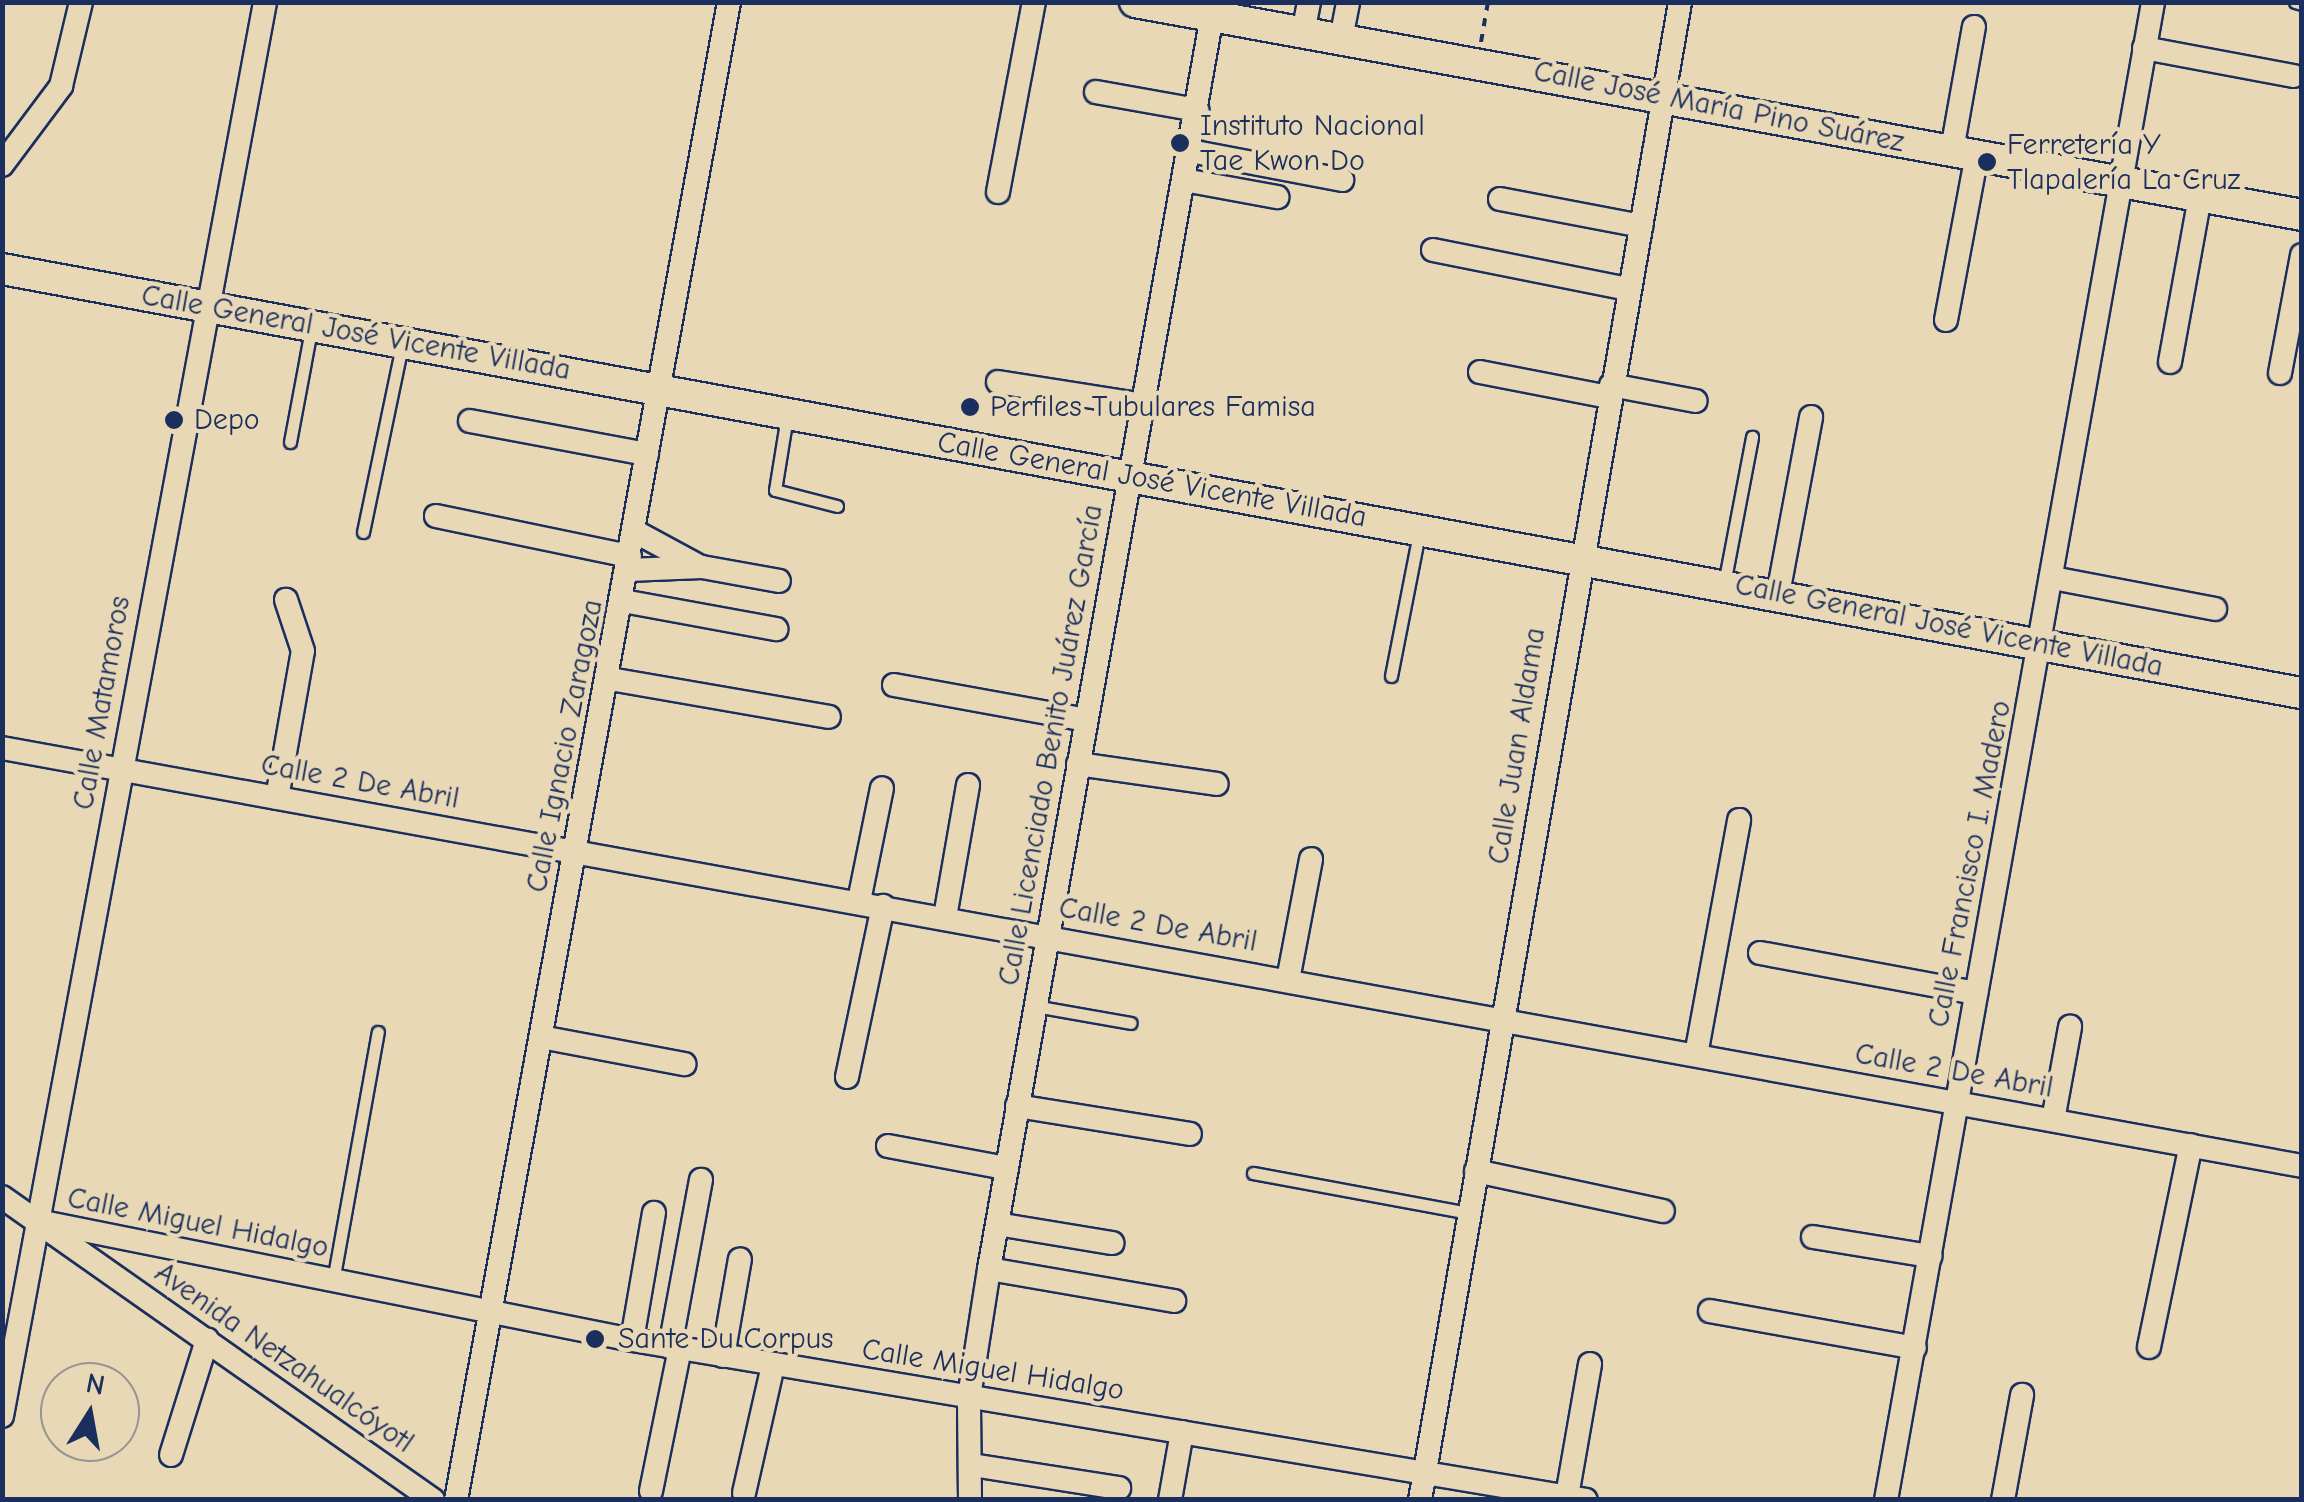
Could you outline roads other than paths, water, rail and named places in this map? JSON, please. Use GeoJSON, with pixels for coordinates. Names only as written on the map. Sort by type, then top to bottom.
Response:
{"type":"FeatureCollection","features":[{"type":"Feature","properties":{"kind":"main road","name":"Calle José María Pino Suárez"},"geometry":{"type":"LineString","coordinates":[[1135,2],[1306,18],[1340,39],[2302,215]]}},
{"type":"Feature","properties":{"kind":"main road","name":"Calle General José Vicente Villada"},"geometry":{"type":"LineString","coordinates":[[2,270],[659,386],[1129,478],[1579,556],[2302,693]]}},
{"type":"Feature","properties":{"kind":"street"},"geometry":{"type":"LineString","coordinates":[[2,165],[24,148],[61,86],[80,2]]}},
{"type":"Feature","properties":{"kind":"street","name":"Calle Matamoros"},"geometry":{"type":"LineString","coordinates":[[2,1416],[204,308],[265,2]]}},
{"type":"Feature","properties":{"kind":"street","name":"Calle Ignacio Zaragoza"},"geometry":{"type":"LineString","coordinates":[[456,1500],[610,678],[729,2]]}},
{"type":"Feature","properties":{"kind":"street"},"geometry":{"type":"LineString","coordinates":[[998,192],[1034,2]]}},
{"type":"Feature","properties":{"kind":"street"},"geometry":{"type":"LineString","coordinates":[[1340,39],[1348,2]]}},
{"type":"Feature","properties":{"kind":"street","name":"Calle Juan Aldama"},"geometry":{"type":"LineString","coordinates":[[1420,1500],[1579,556],[1680,2]]}},
{"type":"Feature","properties":{"kind":"street","name":"Calle Francisco I. Madero"},"geometry":{"type":"LineString","coordinates":[[1886,1500],[2042,644],[2153,2]]}},
{"type":"Feature","properties":{"kind":"street","name":"Calle Licenciado Benito Juárez García"},"geometry":{"type":"LineString","coordinates":[[970,1500],[969,1397],[1006,1168],[1213,9]]}},
{"type":"Feature","properties":{"kind":"street"},"geometry":{"type":"LineString","coordinates":[[1946,320],[1974,27]]}},
{"type":"Feature","properties":{"kind":"street"},"geometry":{"type":"LineString","coordinates":[[2144,48],[2293,76]]}},
{"type":"Feature","properties":{"kind":"street"},"geometry":{"type":"LineString","coordinates":[[1096,92],[1197,110]]}},
{"type":"Feature","properties":{"kind":"street"},"geometry":{"type":"LineString","coordinates":[[1190,152],[1342,180]]}},
{"type":"Feature","properties":{"kind":"street"},"geometry":{"type":"LineString","coordinates":[[1184,180],[1278,197]]}},
{"type":"Feature","properties":{"kind":"street"},"geometry":{"type":"LineString","coordinates":[[2170,362],[2200,197]]}},
{"type":"Feature","properties":{"kind":"street"},"geometry":{"type":"LineString","coordinates":[[1500,199],[1641,226]]}},
{"type":"Feature","properties":{"kind":"street"},"geometry":{"type":"LineString","coordinates":[[1433,250],[1630,289]]}},
{"type":"Feature","properties":{"kind":"street"},"geometry":{"type":"LineString","coordinates":[[2280,373],[2302,255]]}},
{"type":"Feature","properties":{"kind":"street"},"geometry":{"type":"LineString","coordinates":[[1480,372],[1696,402]]}},
{"type":"Feature","properties":{"kind":"street"},"geometry":{"type":"LineString","coordinates":[[998,382],[1143,405]]}},
{"type":"Feature","properties":{"kind":"street"},"geometry":{"type":"LineString","coordinates":[[1778,594],[1811,417]]}},
{"type":"Feature","properties":{"kind":"street"},"geometry":{"type":"LineString","coordinates":[[470,421],[647,454]]}},
{"type":"Feature","properties":{"kind":"street"},"geometry":{"type":"LineString","coordinates":[[436,516],[629,563],[702,568],[779,582]]}},
{"type":"Feature","properties":{"kind":"street"},"geometry":{"type":"LineString","coordinates":[[634,531],[702,568]]}},
{"type":"Feature","properties":{"kind":"street"},"geometry":{"type":"LineString","coordinates":[[2053,578],[2216,608]]}},
{"type":"Feature","properties":{"kind":"street"},"geometry":{"type":"LineString","coordinates":[[277,798],[303,652],[286,600]]}},
{"type":"Feature","properties":{"kind":"street"},"geometry":{"type":"LineString","coordinates":[[623,601],[776,629]]}},
{"type":"Feature","properties":{"kind":"street"},"geometry":{"type":"LineString","coordinates":[[610,678],[829,718]]}},
{"type":"Feature","properties":{"kind":"street"},"geometry":{"type":"LineString","coordinates":[[894,685],[1086,720]]}},
{"type":"Feature","properties":{"kind":"street","name":"Calle 2 De Abril"},"geometry":{"type":"LineString","coordinates":[[2,748],[2302,1166]]}},
{"type":"Feature","properties":{"kind":"street"},"geometry":{"type":"LineString","coordinates":[[1078,764],[1217,784]]}},
{"type":"Feature","properties":{"kind":"street"},"geometry":{"type":"LineString","coordinates":[[946,917],[968,785]]}},
{"type":"Feature","properties":{"kind":"street"},"geometry":{"type":"LineString","coordinates":[[859,901],[882,788]]}},
{"type":"Feature","properties":{"kind":"street"},"geometry":{"type":"LineString","coordinates":[[1696,1055],[1740,820]]}},
{"type":"Feature","properties":{"kind":"street"},"geometry":{"type":"LineString","coordinates":[[1288,980],[1311,859]]}},
{"type":"Feature","properties":{"kind":"street"},"geometry":{"type":"LineString","coordinates":[[847,1076],[882,906]]}},
{"type":"Feature","properties":{"kind":"street"},"geometry":{"type":"LineString","coordinates":[[1760,953],[1976,993]]}},
{"type":"Feature","properties":{"kind":"street"},"geometry":{"type":"LineString","coordinates":[[2053,1120],[2070,1027]]}},
{"type":"Feature","properties":{"kind":"street"},"geometry":{"type":"LineString","coordinates":[[541,1037],[684,1064]]}},
{"type":"Feature","properties":{"kind":"street"},"geometry":{"type":"LineString","coordinates":[[1018,1106],[1190,1134]]}},
{"type":"Feature","properties":{"kind":"street"},"geometry":{"type":"LineString","coordinates":[[888,1146],[1006,1168]]}},
{"type":"Feature","properties":{"kind":"street"},"geometry":{"type":"LineString","coordinates":[[2149,1347],[2190,1146]]}},
{"type":"Feature","properties":{"kind":"street"},"geometry":{"type":"LineString","coordinates":[[1476,1171],[1663,1211]]}},
{"type":"Feature","properties":{"kind":"street"},"geometry":{"type":"LineString","coordinates":[[651,1491],[701,1180]]}},
{"type":"Feature","properties":{"kind":"street","name":"Avenida Netzahualcóyotl"},"geometry":{"type":"LineString","coordinates":[[2,1197],[433,1500]]}},
{"type":"Feature","properties":{"kind":"street"},"geometry":{"type":"LineString","coordinates":[[632,1340],[654,1214]]}},
{"type":"Feature","properties":{"kind":"street","name":"Calle Miguel Hidalgo"},"geometry":{"type":"LineString","coordinates":[[38,1221],[675,1348],[1425,1468],[1576,1498]]}},
{"type":"Feature","properties":{"kind":"street"},"geometry":{"type":"LineString","coordinates":[[997,1224],[1112,1243]]}},
{"type":"Feature","properties":{"kind":"street"},"geometry":{"type":"LineString","coordinates":[[1812,1237],[1930,1256]]}},
{"type":"Feature","properties":{"kind":"street"},"geometry":{"type":"LineString","coordinates":[[723,1356],[740,1259]]}},
{"type":"Feature","properties":{"kind":"street"},"geometry":{"type":"LineString","coordinates":[[990,1270],[1174,1301]]}},
{"type":"Feature","properties":{"kind":"street"},"geometry":{"type":"LineString","coordinates":[[1710,1311],[1915,1348]]}},
{"type":"Feature","properties":{"kind":"street"},"geometry":{"type":"LineString","coordinates":[[171,1455],[207,1340]]}},
{"type":"Feature","properties":{"kind":"street"},"geometry":{"type":"LineString","coordinates":[[1576,1498],[1590,1364]]}},
{"type":"Feature","properties":{"kind":"street"},"geometry":{"type":"LineString","coordinates":[[744,1493],[773,1365]]}},
{"type":"Feature","properties":{"kind":"street"},"geometry":{"type":"LineString","coordinates":[[2003,1500],[2022,1395]]}},
{"type":"Feature","properties":{"kind":"street"},"geometry":{"type":"LineString","coordinates":[[1170,1500],[1182,1432]]}},
{"type":"Feature","properties":{"kind":"street"},"geometry":{"type":"LineString","coordinates":[[972,1465],[1119,1488]]}},
{"type":"Feature","properties":{"kind":"lane"},"geometry":{"type":"LineString","coordinates":[[290,442],[312,326]]}},
{"type":"Feature","properties":{"kind":"lane"},"geometry":{"type":"LineString","coordinates":[[363,532],[403,343]]}},
{"type":"Feature","properties":{"kind":"lane"},"geometry":{"type":"LineString","coordinates":[[788,411],[775,490],[836,506]]}},
{"type":"Feature","properties":{"kind":"lane"},"geometry":{"type":"LineString","coordinates":[[1724,584],[1752,437]]}},
{"type":"Feature","properties":{"kind":"lane"},"geometry":{"type":"LineString","coordinates":[[1390,676],[1420,528]]}},
{"type":"Feature","properties":{"kind":"lane"},"geometry":{"type":"LineString","coordinates":[[1035,1006],[1132,1023]]}},
{"type":"Feature","properties":{"kind":"lane"},"geometry":{"type":"LineString","coordinates":[[333,1280],[378,1032]]}},
{"type":"Feature","properties":{"kind":"lane"},"geometry":{"type":"LineString","coordinates":[[1252,1173],[1469,1213]]}},
{"type":"Feature","properties":{"kind":"place","name":"Instituto Nacional Tae Kwon Do"},"geometry":{"type":"Point","coordinates":[1180,143]}},
{"type":"Feature","properties":{"kind":"place","name":"Ferretería Y Tlapalería La Cruz"},"geometry":{"type":"Point","coordinates":[1987,162]}},
{"type":"Feature","properties":{"kind":"place","name":"Perfiles Tubulares Famisa"},"geometry":{"type":"Point","coordinates":[970,407]}},
{"type":"Feature","properties":{"kind":"place","name":"Depo"},"geometry":{"type":"Point","coordinates":[174,420]}},
{"type":"Feature","properties":{"kind":"place","name":"Sante Du Corpus"},"geometry":{"type":"Point","coordinates":[595,1339]}}]}
